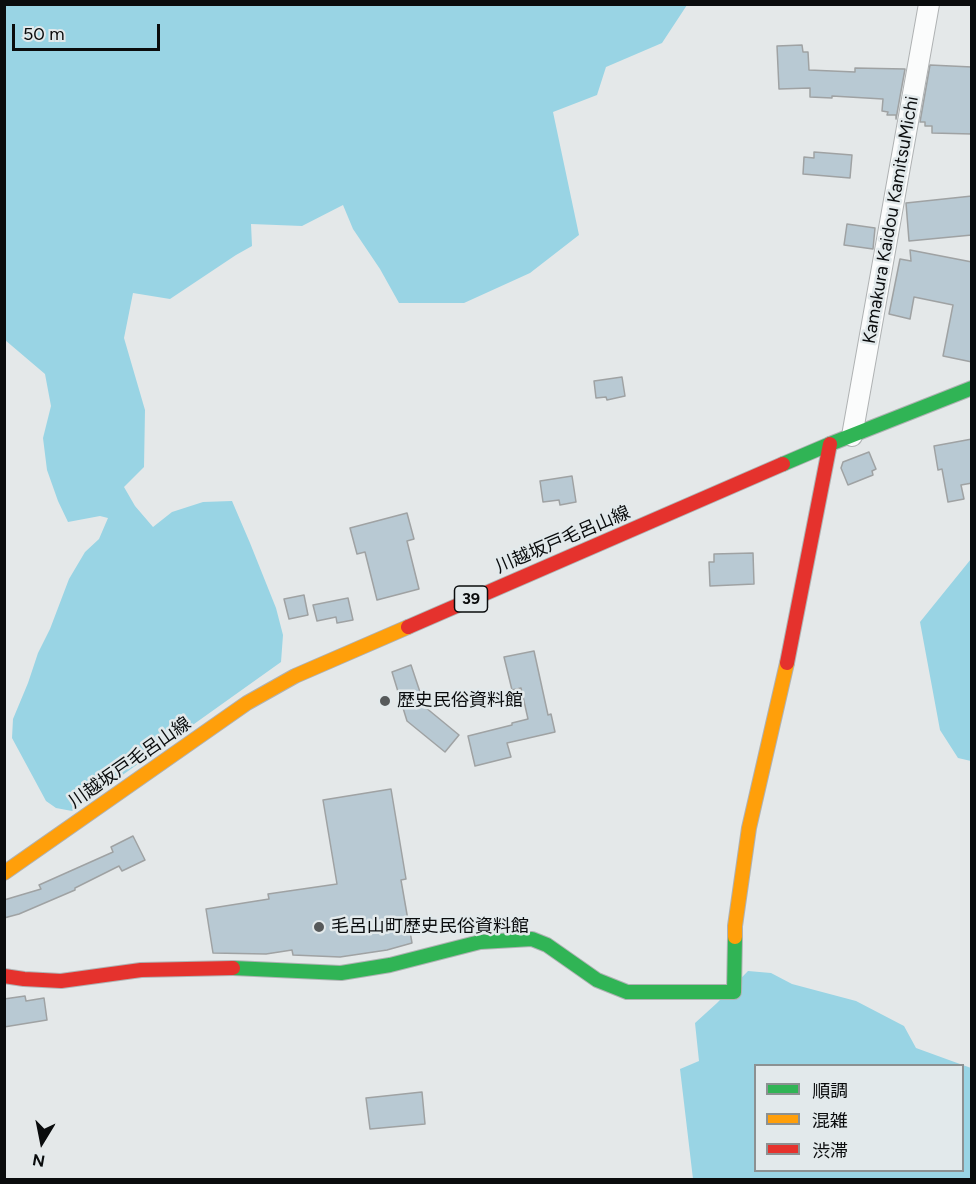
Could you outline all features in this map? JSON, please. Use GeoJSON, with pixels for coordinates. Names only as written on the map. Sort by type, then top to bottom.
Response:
{"type":"FeatureCollection","features":[{"type":"Feature","properties":{"kind":"street","name":"Kamakura Kaidou KamitsuMichi"},"geometry":{"type":"LineString","coordinates":[[852,436],[929,4]]}},
{"type":"Feature","properties":{"kind":"street","name":"川越坂戸毛呂山線"},"geometry":{"type":"LineString","coordinates":[[4,873],[247,703],[295,676],[830,444],[972,388]]}},
{"type":"Feature","properties":{"kind":"street"},"geometry":{"type":"LineString","coordinates":[[4,976],[61,981],[141,970],[226,968],[341,973],[390,965],[480,942],[532,939],[547,945],[597,980],[627,992],[734,992],[735,926],[749,828],[793,638],[830,444]]}},
{"type":"Feature","properties":{"kind":"shaded area"},"geometry":{"type":"Polygon","coordinates":[[[4,5],[687,5],[662,43],[606,67],[597,95],[553,112],[579,235],[530,273],[464,303],[399,303],[380,269],[353,229],[343,205],[302,226],[251,224],[252,246],[170,299],[133,293],[124,338],[145,410],[144,467],[124,487],[135,506],[153,527],[172,512],[203,502],[232,501],[276,608],[283,635],[281,662],[72,811],[56,808],[46,801],[12,738],[13,719],[69,579],[85,552],[99,539],[108,518],[100,516],[68,522],[47,470],[43,438],[51,406],[45,374],[5,340],[4,5]]]}},
{"type":"Feature","properties":{"kind":"shaded area"},"geometry":{"type":"Polygon","coordinates":[[[971,559],[971,761],[958,758],[940,730],[920,622],[971,559]]]}},
{"type":"Feature","properties":{"kind":"shaded area"},"geometry":{"type":"Polygon","coordinates":[[[748,971],[771,973],[792,984],[856,1001],[904,1026],[916,1048],[960,1064],[754,1064],[754,1172],[964,1172],[964,1065],[971,1068],[971,1179],[693,1179],[680,1069],[699,1061],[695,1023],[748,971]]]}},
{"type":"Feature","properties":{"kind":"building"},"geometry":{"type":"Polygon","coordinates":[[[802,45],[803,52],[808,52],[809,70],[855,72],[855,68],[905,69],[896,119],[896,115],[887,115],[888,112],[882,111],[883,99],[810,97],[810,88],[779,89],[777,46],[802,45]]]}},
{"type":"Feature","properties":{"kind":"building"},"geometry":{"type":"Polygon","coordinates":[[[930,65],[972,67],[972,134],[932,133],[932,126],[925,126],[925,122],[920,122],[930,65]]]}},
{"type":"Feature","properties":{"kind":"building"},"geometry":{"type":"Polygon","coordinates":[[[814,152],[852,155],[850,178],[803,174],[804,157],[814,158],[814,152]]]}},
{"type":"Feature","properties":{"kind":"building"},"geometry":{"type":"Polygon","coordinates":[[[972,196],[972,235],[909,241],[906,203],[972,196]]]}},
{"type":"Feature","properties":{"kind":"building"},"geometry":{"type":"Polygon","coordinates":[[[847,224],[875,228],[873,249],[844,245],[847,224]]]}},
{"type":"Feature","properties":{"kind":"building"},"geometry":{"type":"Polygon","coordinates":[[[910,250],[972,262],[972,362],[943,356],[953,305],[914,297],[910,319],[889,314],[900,259],[911,261],[910,250]]]}},
{"type":"Feature","properties":{"kind":"building"},"geometry":{"type":"Polygon","coordinates":[[[622,377],[625,396],[607,400],[606,397],[596,398],[594,381],[622,377]]]}},
{"type":"Feature","properties":{"kind":"building"},"geometry":{"type":"Polygon","coordinates":[[[972,439],[972,483],[961,485],[964,499],[948,502],[942,469],[938,470],[934,446],[972,439]]]}},
{"type":"Feature","properties":{"kind":"building"},"geometry":{"type":"Polygon","coordinates":[[[869,452],[876,469],[872,471],[873,475],[848,485],[841,468],[843,462],[869,452]]]}},
{"type":"Feature","properties":{"kind":"building"},"geometry":{"type":"Polygon","coordinates":[[[572,476],[576,502],[560,505],[559,500],[543,502],[540,481],[572,476]]]}},
{"type":"Feature","properties":{"kind":"building"},"geometry":{"type":"Polygon","coordinates":[[[407,513],[414,539],[407,541],[419,589],[377,600],[365,552],[357,554],[350,528],[407,513]]]}},
{"type":"Feature","properties":{"kind":"building"},"geometry":{"type":"Polygon","coordinates":[[[753,553],[754,584],[710,586],[709,562],[714,562],[714,554],[753,553]]]}},
{"type":"Feature","properties":{"kind":"building"},"geometry":{"type":"Polygon","coordinates":[[[304,595],[308,615],[289,619],[284,599],[304,595]]]}},
{"type":"Feature","properties":{"kind":"building"},"geometry":{"type":"Polygon","coordinates":[[[348,598],[353,620],[337,623],[336,617],[317,621],[313,605],[348,598]]]}},
{"type":"Feature","properties":{"kind":"building"},"geometry":{"type":"Polygon","coordinates":[[[534,651],[548,715],[551,714],[555,732],[507,743],[511,757],[475,766],[468,736],[528,719],[521,688],[512,690],[504,657],[534,651]]]}},
{"type":"Feature","properties":{"kind":"building"},"geometry":{"type":"Polygon","coordinates":[[[411,665],[425,707],[459,735],[445,752],[407,721],[392,672],[411,665]]]}},
{"type":"Feature","properties":{"kind":"building"},"geometry":{"type":"Polygon","coordinates":[[[391,789],[406,879],[401,880],[412,943],[387,950],[340,957],[293,955],[292,950],[266,954],[213,953],[206,909],[269,899],[268,894],[337,884],[323,800],[391,789]]]}},
{"type":"Feature","properties":{"kind":"building"},"geometry":{"type":"Polygon","coordinates":[[[133,836],[145,860],[122,871],[119,866],[75,890],[4,918],[4,900],[41,889],[39,885],[113,852],[111,847],[133,836]]]}},
{"type":"Feature","properties":{"kind":"building"},"geometry":{"type":"Polygon","coordinates":[[[25,996],[26,1001],[44,998],[47,1020],[4,1027],[4,999],[25,996]]]}},
{"type":"Feature","properties":{"kind":"building"},"geometry":{"type":"Polygon","coordinates":[[[422,1092],[425,1124],[370,1129],[366,1098],[422,1092]]]}},
{"type":"Feature","properties":{"kind":"traffic: fast"},"geometry":{"type":"LineString","coordinates":[[783,464],[972,388]]}},
{"type":"Feature","properties":{"kind":"traffic: fast"},"geometry":{"type":"LineString","coordinates":[[233,968],[341,973],[390,965],[480,942],[532,939],[547,945],[597,980],[627,992],[734,992],[735,937]]}},
{"type":"Feature","properties":{"kind":"traffic: slow"},"geometry":{"type":"LineString","coordinates":[[4,873],[247,703],[295,676],[408,627]]}},
{"type":"Feature","properties":{"kind":"traffic: slow"},"geometry":{"type":"LineString","coordinates":[[735,937],[749,828],[787,663]]}},
{"type":"Feature","properties":{"kind":"traffic: jam"},"geometry":{"type":"LineString","coordinates":[[787,663],[830,444]]}},
{"type":"Feature","properties":{"kind":"traffic: jam"},"geometry":{"type":"LineString","coordinates":[[408,627],[783,464]]}},
{"type":"Feature","properties":{"kind":"traffic: jam"},"geometry":{"type":"LineString","coordinates":[[4,976],[61,981],[141,970],[233,968]]}},
{"type":"Feature","properties":{"kind":"place","name":"歴史民俗資料館"},"geometry":{"type":"Point","coordinates":[385,701]}},
{"type":"Feature","properties":{"kind":"place","name":"毛呂山町歴史民俗資料館"},"geometry":{"type":"Point","coordinates":[319,927]}}]}
